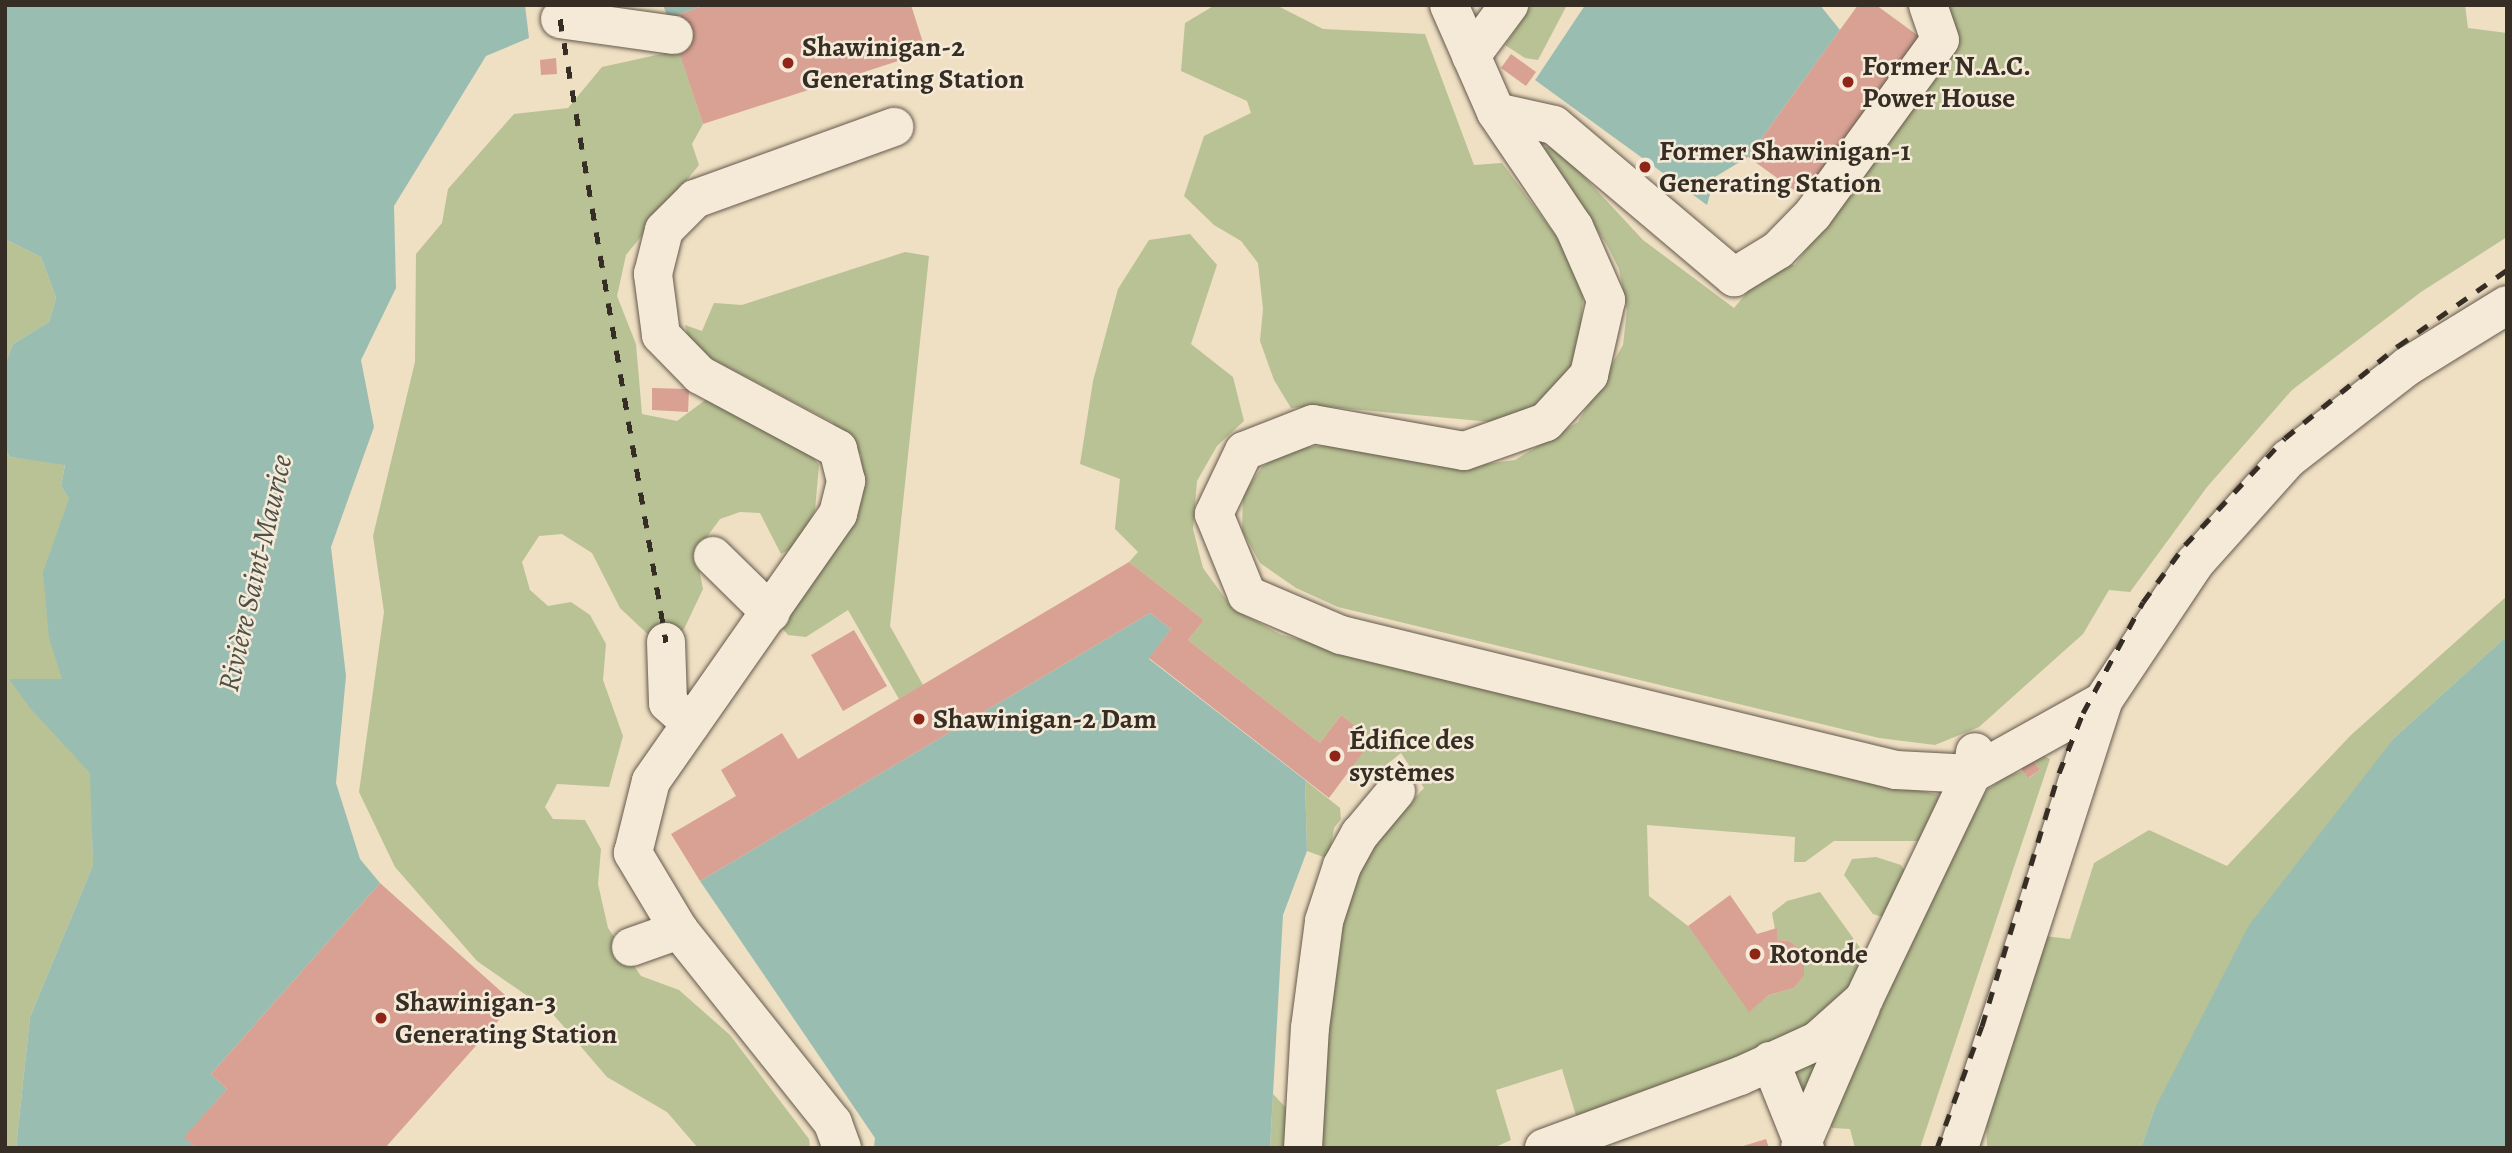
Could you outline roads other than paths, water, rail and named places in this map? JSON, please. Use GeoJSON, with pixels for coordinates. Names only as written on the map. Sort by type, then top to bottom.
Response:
{"type":"FeatureCollection","features":[{"type":"Feature","properties":{"kind":"street"},"geometry":{"type":"LineString","coordinates":[[1449,5],[1496,112],[1574,227],[1606,300],[1589,374],[1546,422],[1464,451],[1312,424],[1244,452],[1214,514],[1247,595],[1340,635],[1896,770],[1972,775],[2103,701]]}},
{"type":"Feature","properties":{"kind":"street"},"geometry":{"type":"LineString","coordinates":[[1471,56],[1509,5]]}},
{"type":"Feature","properties":{"kind":"street"},"geometry":{"type":"LineString","coordinates":[[1496,112],[1554,125],[1734,276],[1778,250],[1804,223],[1867,129],[1940,40],[1928,5]]}},
{"type":"Feature","properties":{"kind":"street"},"geometry":{"type":"LineString","coordinates":[[560,19],[658,26]]}},
{"type":"Feature","properties":{"kind":"street"},"geometry":{"type":"LineString","coordinates":[[842,1148],[833,1123],[679,930],[633,853],[650,781],[771,613],[838,513],[846,481],[838,449],[700,374],[661,335],[653,274],[664,230],[695,199],[894,127]]}},
{"type":"Feature","properties":{"kind":"street"},"geometry":{"type":"LineString","coordinates":[[1969,1137],[2103,701],[2195,563],[2288,460],[2408,366],[2507,305]]}},
{"type":"Feature","properties":{"kind":"street"},"geometry":{"type":"LineString","coordinates":[[713,556],[771,613]]}},
{"type":"Feature","properties":{"kind":"street"},"geometry":{"type":"LineString","coordinates":[[666,642],[668,703],[691,724]]}},
{"type":"Feature","properties":{"kind":"street"},"geometry":{"type":"LineString","coordinates":[[1804,1147],[1864,999],[1972,775]]}},
{"type":"Feature","properties":{"kind":"street"},"geometry":{"type":"LineString","coordinates":[[1303,1148],[1310,1028],[1324,921],[1342,866],[1360,834],[1396,791]]}},
{"type":"Feature","properties":{"kind":"street"},"geometry":{"type":"LineString","coordinates":[[631,947],[679,930]]}},
{"type":"Feature","properties":{"kind":"street"},"geometry":{"type":"LineString","coordinates":[[1544,1148],[1817,1041],[1864,999]]}},
{"type":"Feature","properties":{"kind":"street"},"geometry":{"type":"LineString","coordinates":[[1770,1061],[1804,1147]]}},
{"type":"Feature","properties":{"kind":"water","name":"Rivière Saint-Maurice"},"geometry":{"type":"Polygon","coordinates":[[[5,5],[525,5],[529,38],[486,56],[394,206],[396,288],[361,360],[374,427],[331,547],[346,676],[336,783],[360,859],[380,883],[211,1074],[227,1089],[185,1137],[196,1148],[16,1148],[30,1017],[93,865],[90,773],[30,708],[9,679],[62,679],[49,638],[43,572],[69,499],[61,486],[65,465],[10,457],[5,448],[5,364],[13,344],[49,322],[56,298],[41,257],[5,239],[5,5]]]}},
{"type":"Feature","properties":{"kind":"water"},"geometry":{"type":"Polygon","coordinates":[[[663,5],[706,5],[668,18],[663,5]]]}},
{"type":"Feature","properties":{"kind":"water"},"geometry":{"type":"Polygon","coordinates":[[[1585,5],[1820,5],[1840,30],[1748,157],[1715,177],[1707,205],[1535,80],[1585,5]]]}},
{"type":"Feature","properties":{"kind":"water"},"geometry":{"type":"Polygon","coordinates":[[[1150,613],[1171,629],[1149,659],[1305,780],[1307,851],[1283,915],[1270,1148],[874,1148],[875,1138],[700,881],[1150,613]]]}},
{"type":"Feature","properties":{"kind":"water"},"geometry":{"type":"Polygon","coordinates":[[[2507,636],[2507,1148],[2141,1148],[2154,1110],[2249,925],[2394,738],[2507,636]]]}},
{"type":"Feature","properties":{"kind":"railway"},"geometry":{"type":"LineString","coordinates":[[560,19],[666,642]]}},
{"type":"Feature","properties":{"kind":"railway"},"geometry":{"type":"LineString","coordinates":[[1937,1148],[1982,1026],[2059,773],[2083,713],[2143,602],[2185,545],[2285,438],[2398,346],[2507,270]]}},
{"type":"Feature","properties":{"kind":"place","name":"Shawinigan-2 Generating Station"},"geometry":{"type":"Point","coordinates":[788,63]}},
{"type":"Feature","properties":{"kind":"place","name":"Former N.A.C. Power House"},"geometry":{"type":"Point","coordinates":[1848,82]}},
{"type":"Feature","properties":{"kind":"place","name":"Former Shawinigan-1 Generating Station"},"geometry":{"type":"Point","coordinates":[1645,167]}},
{"type":"Feature","properties":{"kind":"place","name":"Shawinigan-2 Dam"},"geometry":{"type":"Point","coordinates":[919,719]}},
{"type":"Feature","properties":{"kind":"place","name":"Édifice des systèmes"},"geometry":{"type":"Point","coordinates":[1335,756]}},
{"type":"Feature","properties":{"kind":"place","name":"Rotonde"},"geometry":{"type":"Point","coordinates":[1755,954]}},
{"type":"Feature","properties":{"kind":"place","name":"Shawinigan-3 Generating Station"},"geometry":{"type":"Point","coordinates":[381,1018]}}]}
